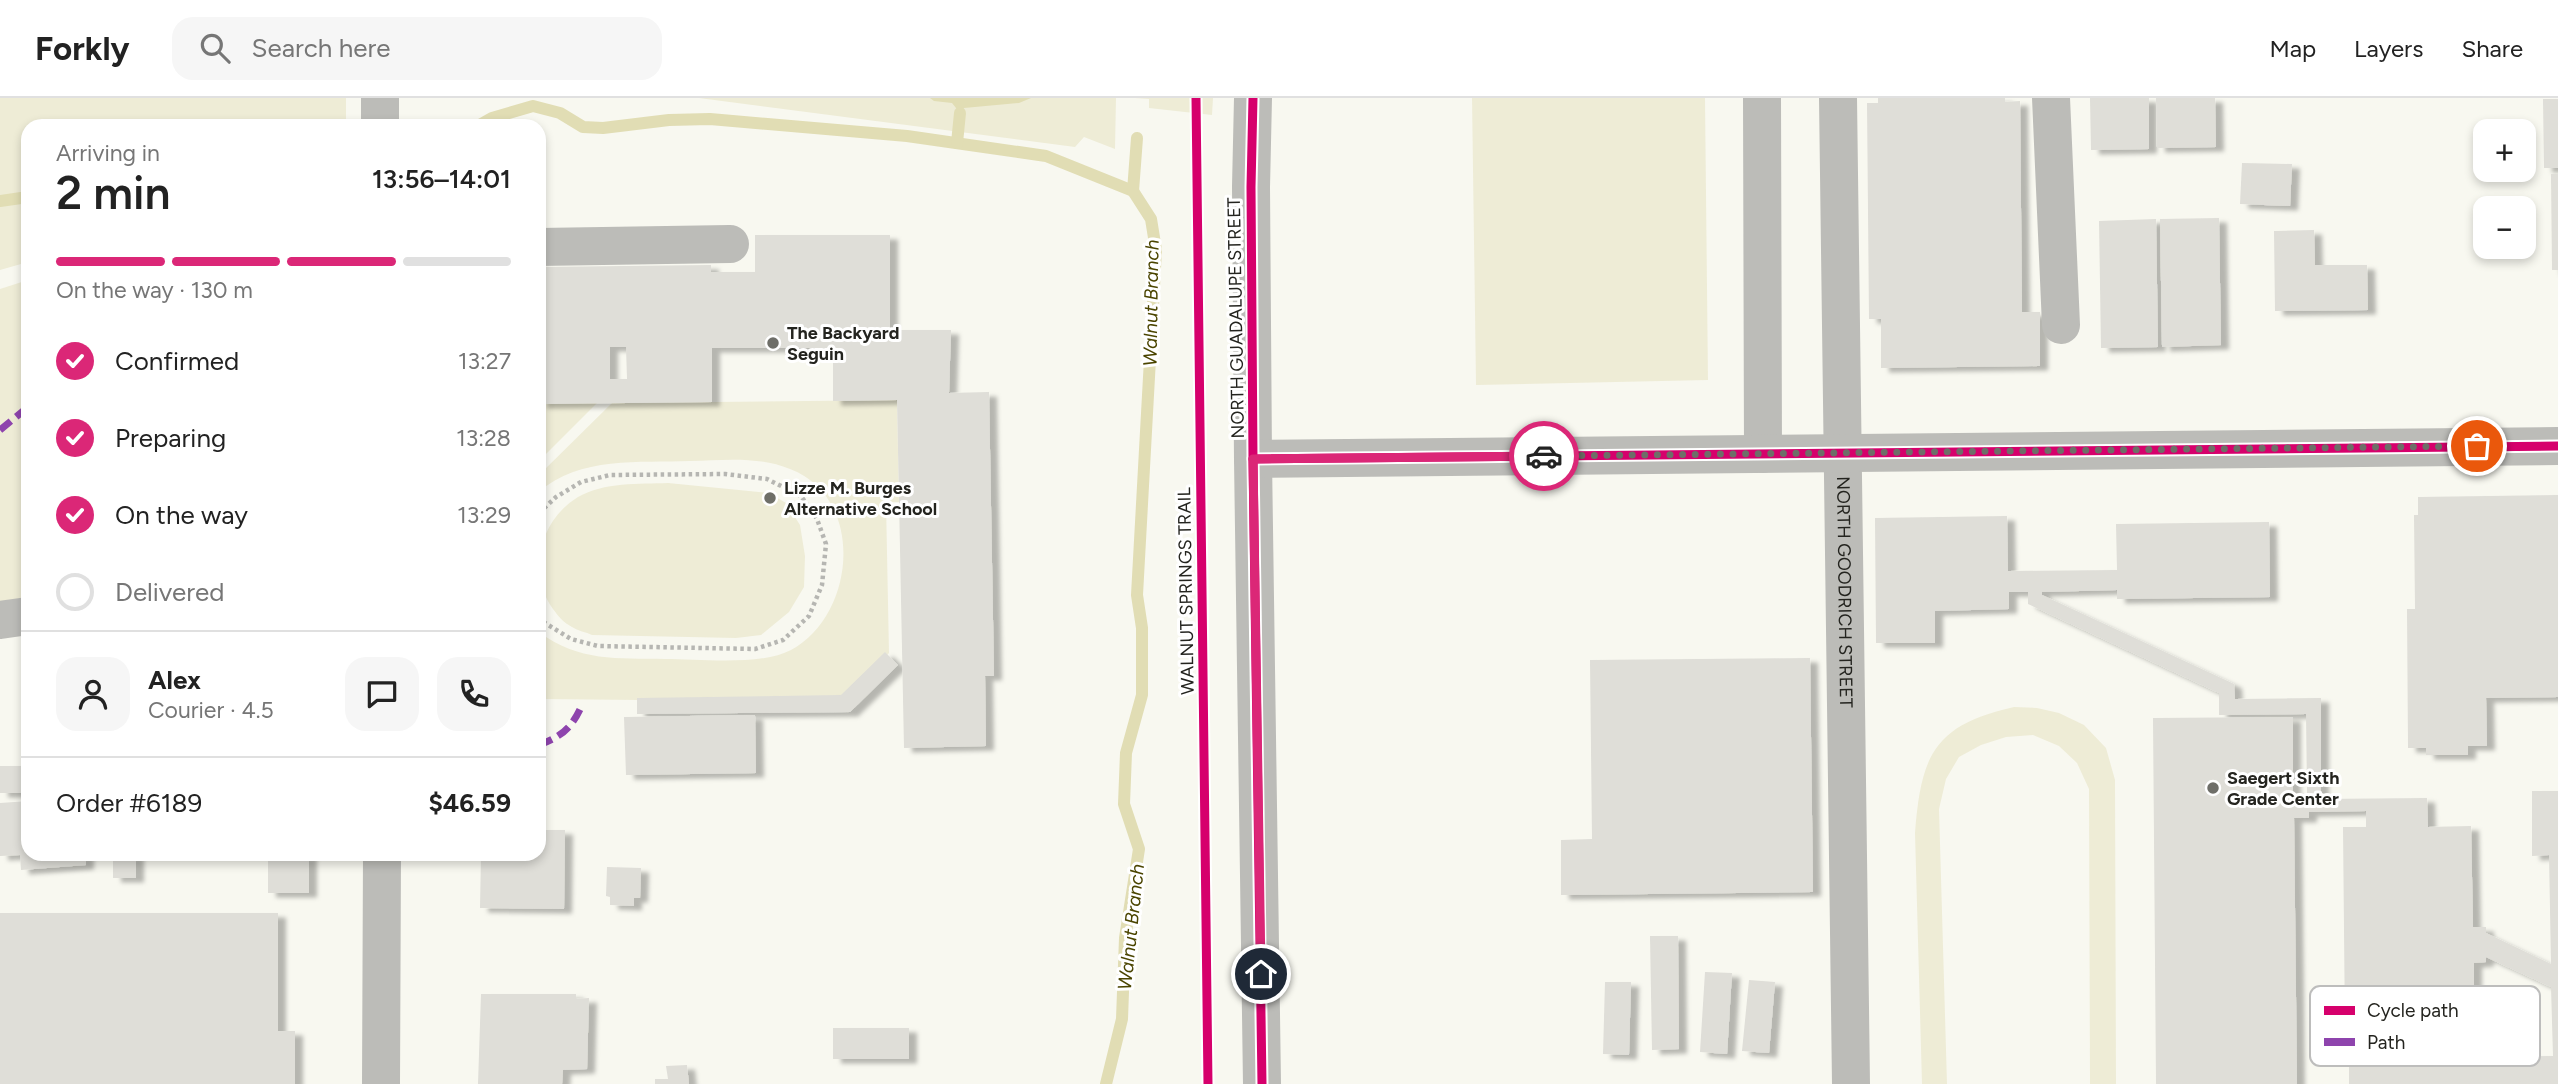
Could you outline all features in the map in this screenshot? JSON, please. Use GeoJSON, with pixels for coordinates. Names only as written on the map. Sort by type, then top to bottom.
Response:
{"type":"FeatureCollection","features":[{"type":"Feature","properties":{"kind":"street"},"geometry":{"type":"LineString","coordinates":[[380,98],[380,119]]}},
{"type":"Feature","properties":{"kind":"street","name":"NORTH GUADALUPE STREET"},"geometry":{"type":"LineString","coordinates":[[1253,98],[1253,459],[1262,1084]]}},
{"type":"Feature","properties":{"kind":"street"},"geometry":{"type":"LineString","coordinates":[[1762,98],[1763,454]]}},
{"type":"Feature","properties":{"kind":"street","name":"NORTH GOODRICH STREET"},"geometry":{"type":"LineString","coordinates":[[1838,98],[1851,1084]]}},
{"type":"Feature","properties":{"kind":"street"},"geometry":{"type":"LineString","coordinates":[[2051,98],[2061,325]]}},
{"type":"Feature","properties":{"kind":"street"},"geometry":{"type":"LineString","coordinates":[[546,247],[730,244]]}},
{"type":"Feature","properties":{"kind":"street"},"geometry":{"type":"LineString","coordinates":[[1253,459],[2558,446]]}},
{"type":"Feature","properties":{"kind":"street"},"geometry":{"type":"LineString","coordinates":[[0,620],[21,616]]}},
{"type":"Feature","properties":{"kind":"street"},"geometry":{"type":"LineString","coordinates":[[381,1084],[382,861]]}},
{"type":"Feature","properties":{"kind":"path"},"geometry":{"type":"LineString","coordinates":[[546,506],[581,482],[610,475],[725,474],[767,479],[801,496],[817,519],[826,544],[822,585],[808,616],[783,640],[755,649],[598,646],[571,639],[546,624]]}},
{"type":"Feature","properties":{"kind":"shaded area"},"geometry":{"type":"Polygon","coordinates":[[[0,98],[346,98],[346,119],[21,119],[21,264],[0,270],[0,98]]]}},
{"type":"Feature","properties":{"kind":"shaded area"},"geometry":{"type":"Polygon","coordinates":[[[699,98],[1116,98],[1115,149],[1084,137],[1075,147],[699,98]]]}},
{"type":"Feature","properties":{"kind":"shaded area"},"geometry":{"type":"Polygon","coordinates":[[[930,98],[1031,98],[1019,103],[964,108],[960,113],[952,103],[930,98]]]}},
{"type":"Feature","properties":{"kind":"shaded area"},"geometry":{"type":"Polygon","coordinates":[[[1135,98],[1213,98],[1212,115],[1149,108],[1149,99],[1135,98]]]}},
{"type":"Feature","properties":{"kind":"shaded area"},"geometry":{"type":"Polygon","coordinates":[[[1472,98],[1705,98],[1708,380],[1476,385],[1472,98]]]}},
{"type":"Feature","properties":{"kind":"shaded area"},"geometry":{"type":"Polygon","coordinates":[[[21,282],[21,606],[0,608],[0,289],[21,282]]]}},
{"type":"Feature","properties":{"kind":"shaded area"},"geometry":{"type":"Polygon","coordinates":[[[897,400],[899,502],[886,502],[889,653],[842,702],[546,699],[546,637],[569,649],[599,656],[712,660],[764,658],[791,650],[813,633],[829,611],[839,585],[843,557],[841,530],[831,505],[815,484],[790,469],[753,460],[631,462],[572,472],[546,487],[546,468],[612,403],[897,400]]]}},
{"type":"Feature","properties":{"kind":"shaded area"},"geometry":{"type":"Polygon","coordinates":[[[597,403],[546,454],[546,404],[597,403]]]}},
{"type":"Feature","properties":{"kind":"shaded area"},"geometry":{"type":"Polygon","coordinates":[[[668,483],[769,493],[786,503],[800,525],[805,556],[804,587],[789,612],[761,635],[736,638],[592,635],[577,630],[561,619],[546,597],[546,533],[554,519],[578,497],[599,489],[668,483]]]}},
{"type":"Feature","properties":{"kind":"shaded area"},"geometry":{"type":"Polygon","coordinates":[[[2014,707],[2059,713],[2084,725],[2106,748],[2115,780],[2116,1084],[2090,1084],[2089,789],[2077,763],[2059,746],[2033,735],[2006,737],[1981,745],[1959,757],[1946,779],[1939,809],[1947,1084],[1922,1084],[1915,833],[1922,783],[1928,764],[1949,734],[1987,714],[2014,707]]]}},
{"type":"Feature","properties":{"kind":"building"},"geometry":{"type":"Polygon","coordinates":[[[1878,98],[2005,98],[2005,102],[2020,101],[2022,312],[2040,312],[2040,366],[1881,368],[1881,319],[1869,319],[1867,103],[1878,103],[1878,98]]]}},
{"type":"Feature","properties":{"kind":"building"},"geometry":{"type":"Polygon","coordinates":[[[2090,98],[2149,98],[2149,149],[2091,150],[2090,98]]]}},
{"type":"Feature","properties":{"kind":"building"},"geometry":{"type":"Polygon","coordinates":[[[2156,98],[2215,98],[2216,147],[2157,148],[2156,98]]]}},
{"type":"Feature","properties":{"kind":"building"},"geometry":{"type":"Polygon","coordinates":[[[2543,99],[2558,99],[2558,168],[2544,168],[2543,99]]]}},
{"type":"Feature","properties":{"kind":"building"},"geometry":{"type":"Polygon","coordinates":[[[2242,163],[2292,164],[2290,206],[2240,204],[2242,163]]]}},
{"type":"Feature","properties":{"kind":"building"},"geometry":{"type":"Polygon","coordinates":[[[2551,174],[2558,174],[2558,270],[2552,270],[2551,174]]]}},
{"type":"Feature","properties":{"kind":"building"},"geometry":{"type":"Polygon","coordinates":[[[2219,218],[2221,345],[2162,347],[2160,219],[2219,218]]]}},
{"type":"Feature","properties":{"kind":"building"},"geometry":{"type":"Polygon","coordinates":[[[2156,219],[2158,347],[2101,348],[2099,221],[2156,219]]]}},
{"type":"Feature","properties":{"kind":"building"},"geometry":{"type":"Polygon","coordinates":[[[2314,230],[2315,265],[2367,265],[2368,310],[2275,311],[2274,231],[2314,230]]]}},
{"type":"Feature","properties":{"kind":"building"},"geometry":{"type":"Polygon","coordinates":[[[755,235],[890,235],[890,330],[951,330],[949,393],[989,392],[994,676],[985,676],[986,746],[904,748],[897,400],[833,401],[833,348],[712,348],[712,402],[546,404],[546,267],[711,265],[711,272],[755,272],[755,235]],[[610,347],[610,379],[627,379],[626,347],[610,347]]]}},
{"type":"Feature","properties":{"kind":"building"},"geometry":{"type":"Polygon","coordinates":[[[2558,495],[2558,697],[2486,698],[2487,746],[2468,746],[2468,755],[2426,755],[2426,748],[2408,748],[2407,609],[2415,609],[2414,515],[2418,515],[2418,497],[2558,495]]]}},
{"type":"Feature","properties":{"kind":"building"},"geometry":{"type":"Polygon","coordinates":[[[2007,516],[2008,571],[2117,570],[2116,524],[2269,522],[2270,597],[2117,599],[2117,590],[2042,592],[2042,595],[2234,684],[2235,699],[2321,698],[2321,799],[2427,798],[2428,827],[2471,826],[2473,927],[2486,927],[2486,933],[2551,964],[2549,855],[2532,856],[2532,791],[2558,791],[2558,1084],[2349,1084],[2349,1066],[2540,1066],[2540,1056],[2553,1056],[2551,987],[2486,957],[2486,962],[2474,963],[2474,986],[2345,986],[2343,827],[2366,827],[2366,811],[2309,812],[2309,818],[2294,818],[2297,1084],[2156,1084],[2153,718],[2293,717],[2293,794],[2307,793],[2306,714],[2219,715],[2219,693],[2028,604],[2028,592],[2009,592],[2009,609],[1935,611],[1935,643],[1876,643],[1875,518],[2007,516]]]}},
{"type":"Feature","properties":{"kind":"building"},"geometry":{"type":"Polygon","coordinates":[[[885,652],[898,665],[850,712],[637,714],[637,698],[841,695],[885,652]]]}},
{"type":"Feature","properties":{"kind":"building"},"geometry":{"type":"Polygon","coordinates":[[[1810,658],[1813,892],[1561,895],[1561,840],[1592,839],[1590,660],[1810,658]]]}},
{"type":"Feature","properties":{"kind":"building"},"geometry":{"type":"Polygon","coordinates":[[[755,715],[756,773],[626,775],[624,717],[755,715]]]}},
{"type":"Feature","properties":{"kind":"building"},"geometry":{"type":"Polygon","coordinates":[[[0,766],[21,766],[21,793],[0,793],[0,766]]]}},
{"type":"Feature","properties":{"kind":"building"},"geometry":{"type":"Polygon","coordinates":[[[21,802],[21,861],[86,861],[86,865],[21,870],[20,855],[0,856],[0,803],[21,802]]]}},
{"type":"Feature","properties":{"kind":"building"},"geometry":{"type":"Polygon","coordinates":[[[546,830],[565,830],[564,909],[480,908],[481,861],[546,861],[546,830]]]}},
{"type":"Feature","properties":{"kind":"building"},"geometry":{"type":"Polygon","coordinates":[[[113,861],[136,861],[136,878],[113,878],[113,861]]]}},
{"type":"Feature","properties":{"kind":"building"},"geometry":{"type":"Polygon","coordinates":[[[268,861],[309,861],[309,893],[268,893],[268,861]]]}},
{"type":"Feature","properties":{"kind":"building"},"geometry":{"type":"Polygon","coordinates":[[[607,867],[641,868],[640,898],[634,898],[634,906],[610,905],[610,897],[606,896],[607,867]]]}},
{"type":"Feature","properties":{"kind":"building"},"geometry":{"type":"Polygon","coordinates":[[[0,913],[278,913],[278,1031],[295,1031],[295,1084],[0,1084],[0,913]]]}},
{"type":"Feature","properties":{"kind":"building"},"geometry":{"type":"Polygon","coordinates":[[[1650,936],[1678,936],[1679,1049],[1652,1050],[1650,936]]]}},
{"type":"Feature","properties":{"kind":"building"},"geometry":{"type":"Polygon","coordinates":[[[1705,972],[1732,973],[1727,1054],[1700,1052],[1705,972]]]}},
{"type":"Feature","properties":{"kind":"building"},"geometry":{"type":"Polygon","coordinates":[[[1749,980],[1775,982],[1769,1053],[1742,1051],[1749,980]]]}},
{"type":"Feature","properties":{"kind":"building"},"geometry":{"type":"Polygon","coordinates":[[[1605,982],[1631,982],[1629,1055],[1603,1054],[1605,982]]]}},
{"type":"Feature","properties":{"kind":"building"},"geometry":{"type":"Polygon","coordinates":[[[481,994],[576,994],[576,999],[589,998],[587,1069],[563,1070],[562,1084],[478,1084],[481,994]]]}},
{"type":"Feature","properties":{"kind":"building"},"geometry":{"type":"Polygon","coordinates":[[[833,1028],[909,1028],[909,1059],[833,1059],[833,1028]]]}},
{"type":"Feature","properties":{"kind":"building"},"geometry":{"type":"Polygon","coordinates":[[[687,1065],[689,1084],[655,1084],[655,1079],[668,1079],[666,1066],[687,1065]]]}},
{"type":"Feature","properties":{"kind":"waterway","name":"Walnut Branch"},"geometry":{"type":"LineString","coordinates":[[490,119],[533,106],[560,113],[583,127],[603,128],[669,120],[710,119],[907,136],[1046,156],[1133,191],[1151,219],[1156,250],[1137,595],[1142,628],[1142,695],[1126,753],[1124,804],[1139,849],[1125,938],[1122,1019],[1106,1084]]}},
{"type":"Feature","properties":{"kind":"waterway"},"geometry":{"type":"LineString","coordinates":[[957,143],[960,113]]}},
{"type":"Feature","properties":{"kind":"waterway"},"geometry":{"type":"LineString","coordinates":[[1133,191],[1137,138]]}},
{"type":"Feature","properties":{"kind":"waterway","name":"Walnut Branch"},"geometry":{"type":"LineString","coordinates":[[0,201],[21,198]]}},
{"type":"Feature","properties":{"kind":"marked path"},"geometry":{"type":"LineString","coordinates":[[0,430],[21,413]]}},
{"type":"Feature","properties":{"kind":"marked path"},"geometry":{"type":"LineString","coordinates":[[546,742],[565,730],[582,705]]}},
{"type":"Feature","properties":{"kind":"cycle path","name":"WALNUT SPRINGS TRAIL"},"geometry":{"type":"LineString","coordinates":[[1196,98],[1208,1084]]}},
{"type":"Feature","properties":{"kind":"cycle path"},"geometry":{"type":"LineString","coordinates":[[1253,98],[1253,459],[1262,1084]]}},
{"type":"Feature","properties":{"kind":"cycle path"},"geometry":{"type":"LineString","coordinates":[[1253,459],[2558,446]]}},
{"type":"Feature","properties":{"kind":"way so far"},"geometry":{"type":"LineString","coordinates":[[1544,456],[2477,446]]}},
{"type":"Feature","properties":{"kind":"place","name":"The Backyard Seguin"},"geometry":{"type":"Point","coordinates":[773,343]}},
{"type":"Feature","properties":{"kind":"place","name":"Lizze M. Burges Alternative School"},"geometry":{"type":"Point","coordinates":[770,498]}},
{"type":"Feature","properties":{"kind":"place","name":"Saegert Sixth Grade Center"},"geometry":{"type":"Point","coordinates":[2213,788]}},
{"type":"Feature","properties":{"kind":"route"},"geometry":{"type":"LineString","coordinates":[[1261,974],[1253,459],[1544,456]]}}]}
